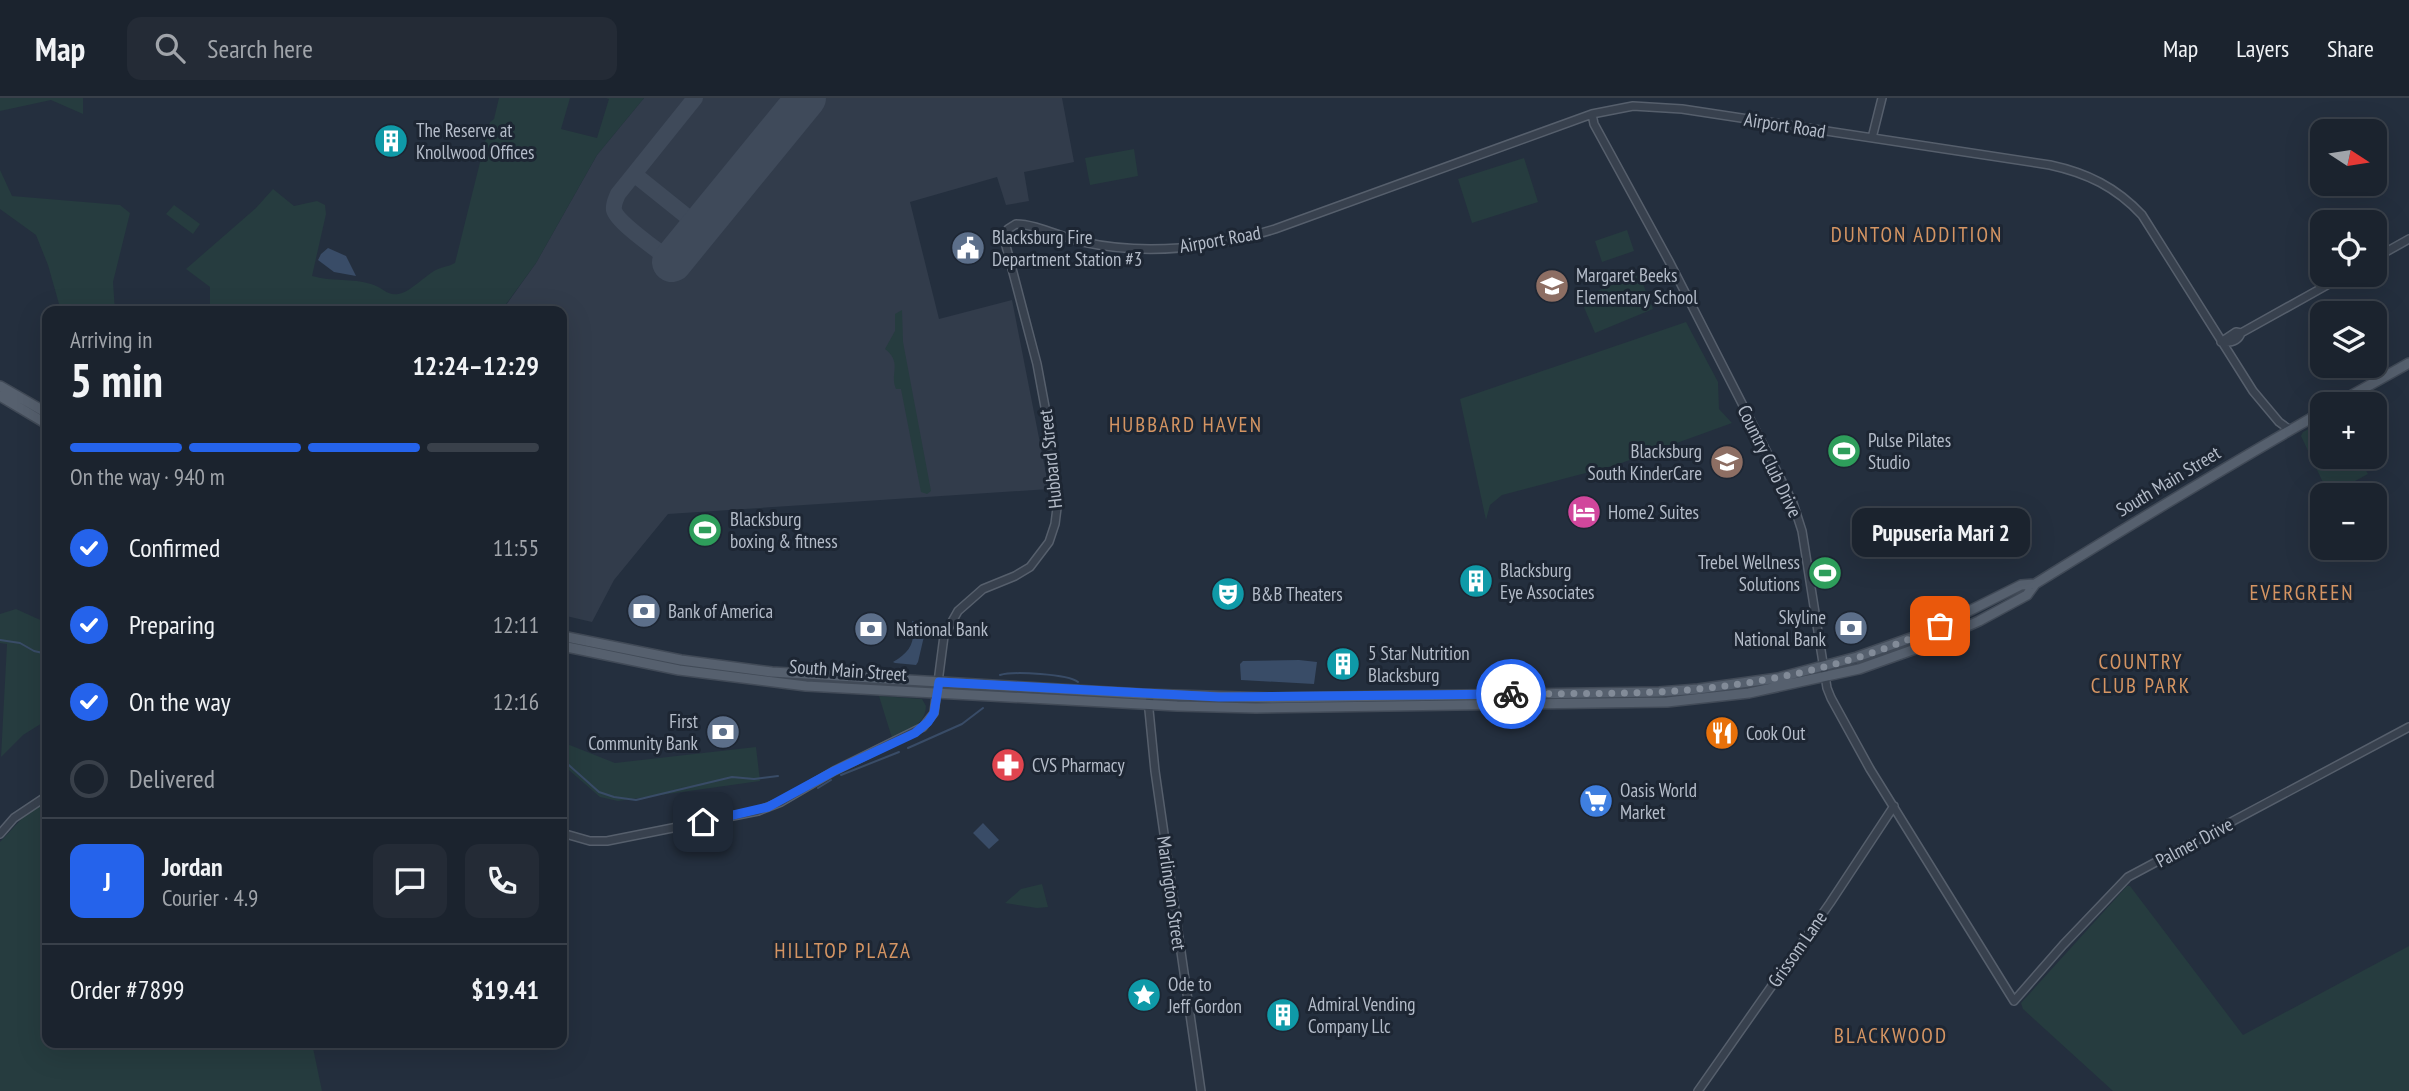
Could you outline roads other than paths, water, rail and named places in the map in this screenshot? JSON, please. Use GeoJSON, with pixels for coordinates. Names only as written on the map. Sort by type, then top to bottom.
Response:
{"type":"FeatureCollection","features":[{"type":"Feature","properties":{"kind":"main road"},"geometry":{"type":"LineString","coordinates":[[2357,392],[2409,363]]}},
{"type":"Feature","properties":{"kind":"main road"},"geometry":{"type":"LineString","coordinates":[[0,386],[42,410]]}},
{"type":"Feature","properties":{"kind":"main road"},"geometry":{"type":"LineString","coordinates":[[0,396],[42,421]]}},
{"type":"Feature","properties":{"kind":"main road","name":"South Main Street"},"geometry":{"type":"LineString","coordinates":[[567,637],[681,660],[772,672],[939,687],[1256,708],[1659,702],[1748,693],[1826,677],[1890,658],[1952,634],[2027,595],[2035,584],[2217,471],[2310,419]]}},
{"type":"Feature","properties":{"kind":"main road","name":"South Main Street"},"geometry":{"type":"LineString","coordinates":[[1150,699],[1659,692],[1741,684],[1825,667],[1876,651],[1925,633],[2021,585],[2035,584]]}},
{"type":"Feature","properties":{"kind":"main road","name":"South Main Street"},"geometry":{"type":"LineString","coordinates":[[567,647],[679,670],[806,686],[939,687]]}},
{"type":"Feature","properties":{"kind":"street"},"geometry":{"type":"LineString","coordinates":[[1871,138],[1882,98]]}},
{"type":"Feature","properties":{"kind":"street","name":"Airport Road"},"geometry":{"type":"LineString","coordinates":[[1008,229],[1020,224],[1083,242],[1131,249],[1187,247],[1238,239],[1275,229],[1592,114],[1618,108],[1652,106],[2050,165],[2101,181],[2126,199],[2142,215],[2253,391],[2279,422],[2290,430]]}},
{"type":"Feature","properties":{"kind":"street","name":"Country Club Drive"},"geometry":{"type":"LineString","coordinates":[[1592,114],[1594,124],[1670,263],[1793,503],[1802,531],[1828,688],[1847,730],[2014,1001]]}},
{"type":"Feature","properties":{"kind":"street","name":"Hubbard Street"},"geometry":{"type":"LineString","coordinates":[[567,835],[590,841],[607,841],[742,815],[768,807],[923,727],[934,713],[944,636],[958,611],[982,589],[1030,567],[1049,542],[1056,516],[1049,434],[1041,386],[1005,242],[1008,229]]}},
{"type":"Feature","properties":{"kind":"street"},"geometry":{"type":"LineString","coordinates":[[2387,251],[2409,239]]}},
{"type":"Feature","properties":{"kind":"street"},"geometry":{"type":"LineString","coordinates":[[2221,342],[2231,343],[2239,338],[2241,333],[2323,287]]}},
{"type":"Feature","properties":{"kind":"street","name":"Marlington Street"},"geometry":{"type":"LineString","coordinates":[[1150,699],[1155,771],[1201,1091]]}},
{"type":"Feature","properties":{"kind":"street","name":"Palmer Drive"},"geometry":{"type":"LineString","coordinates":[[2014,1001],[2128,877],[2409,727]]}},
{"type":"Feature","properties":{"kind":"street"},"geometry":{"type":"LineString","coordinates":[[0,834],[27,808],[42,799]]}},
{"type":"Feature","properties":{"kind":"street","name":"Grissom Lane"},"geometry":{"type":"LineString","coordinates":[[1698,1091],[1830,903],[1894,806]]}},
{"type":"Feature","properties":{"kind":"water"},"geometry":{"type":"Polygon","coordinates":[[[328,248],[346,256],[356,276],[334,272],[318,260],[328,248]]]}},
{"type":"Feature","properties":{"kind":"water"},"geometry":{"type":"Polygon","coordinates":[[[912,621],[919,622],[925,632],[918,662],[916,665],[895,663],[893,662],[911,645],[912,621]]]}},
{"type":"Feature","properties":{"kind":"water"},"geometry":{"type":"Polygon","coordinates":[[[1243,661],[1317,662],[1314,684],[1241,680],[1240,664],[1243,661]]]}},
{"type":"Feature","properties":{"kind":"water"},"geometry":{"type":"Polygon","coordinates":[[[983,823],[999,840],[989,849],[973,833],[983,823]]]}},
{"type":"Feature","properties":{"kind":"waterway"},"geometry":{"type":"LineString","coordinates":[[0,640],[20,643],[42,653]]}},
{"type":"Feature","properties":{"kind":"waterway"},"geometry":{"type":"LineString","coordinates":[[1000,675],[1041,674],[1078,682]]}},
{"type":"Feature","properties":{"kind":"waterway"},"geometry":{"type":"LineString","coordinates":[[908,748],[962,724],[983,708]]}},
{"type":"Feature","properties":{"kind":"waterway"},"geometry":{"type":"LineString","coordinates":[[841,775],[899,752]]}},
{"type":"Feature","properties":{"kind":"waterway"},"geometry":{"type":"LineString","coordinates":[[567,763],[599,792],[636,800],[732,777],[754,779],[778,776]]}},
{"type":"Feature","properties":{"kind":"waterway"},"geometry":{"type":"LineString","coordinates":[[818,788],[831,780]]}},
{"type":"Feature","properties":{"kind":"place","name":"The Reserve at Knollwood Offices"},"geometry":{"type":"Point","coordinates":[391,141]}},
{"type":"Feature","properties":{"kind":"place","name":"Blacksburg Fire Department Station #3"},"geometry":{"type":"Point","coordinates":[968,248]}},
{"type":"Feature","properties":{"kind":"place","name":"Margaret Beeks Elementary School"},"geometry":{"type":"Point","coordinates":[1552,286]}},
{"type":"Feature","properties":{"kind":"place","name":"Pulse Pilates Studio"},"geometry":{"type":"Point","coordinates":[1844,451]}},
{"type":"Feature","properties":{"kind":"place","name":"Blacksburg South KinderCare"},"geometry":{"type":"Point","coordinates":[1727,462]}},
{"type":"Feature","properties":{"kind":"place","name":"Home2 Suites"},"geometry":{"type":"Point","coordinates":[1584,512]}},
{"type":"Feature","properties":{"kind":"place","name":"Blacksburg boxing & fitness"},"geometry":{"type":"Point","coordinates":[705,530]}},
{"type":"Feature","properties":{"kind":"place","name":"Trebel Wellness Solutions"},"geometry":{"type":"Point","coordinates":[1825,573]}},
{"type":"Feature","properties":{"kind":"place","name":"Blacksburg Eye Associates"},"geometry":{"type":"Point","coordinates":[1476,581]}},
{"type":"Feature","properties":{"kind":"place","name":"B&B Theaters"},"geometry":{"type":"Point","coordinates":[1228,594]}},
{"type":"Feature","properties":{"kind":"place","name":"Bank of America"},"geometry":{"type":"Point","coordinates":[644,611]}},
{"type":"Feature","properties":{"kind":"place","name":"Pupuseria Mari 2"},"geometry":{"type":"Point","coordinates":[1940,626]}},
{"type":"Feature","properties":{"kind":"place","name":"Skyline National Bank"},"geometry":{"type":"Point","coordinates":[1851,628]}},
{"type":"Feature","properties":{"kind":"place","name":"National Bank"},"geometry":{"type":"Point","coordinates":[871,629]}},
{"type":"Feature","properties":{"kind":"place","name":"5 Star Nutrition Blacksburg"},"geometry":{"type":"Point","coordinates":[1343,664]}},
{"type":"Feature","properties":{"kind":"place","name":"First Community Bank"},"geometry":{"type":"Point","coordinates":[723,732]}},
{"type":"Feature","properties":{"kind":"place","name":"Cook Out"},"geometry":{"type":"Point","coordinates":[1722,733]}},
{"type":"Feature","properties":{"kind":"place","name":"CVS Pharmacy"},"geometry":{"type":"Point","coordinates":[1008,765]}},
{"type":"Feature","properties":{"kind":"place","name":"Oasis World Market"},"geometry":{"type":"Point","coordinates":[1596,801]}},
{"type":"Feature","properties":{"kind":"place","name":"Ode to Jeff Gordon"},"geometry":{"type":"Point","coordinates":[1144,995]}},
{"type":"Feature","properties":{"kind":"place","name":"Admiral Vending Company Llc"},"geometry":{"type":"Point","coordinates":[1283,1015]}},
{"type":"Feature","properties":{"kind":"district","name":"DUNTON ADDITION"},"geometry":{"type":"Point","coordinates":[1917,234]}},
{"type":"Feature","properties":{"kind":"district","name":"HUBBARD HAVEN"},"geometry":{"type":"Point","coordinates":[1186,424]}},
{"type":"Feature","properties":{"kind":"district","name":"EVERGREEN"},"geometry":{"type":"Point","coordinates":[2302,592]}},
{"type":"Feature","properties":{"kind":"district","name":"COUNTRY CLUB PARK"},"geometry":{"type":"Point","coordinates":[2141,673]}},
{"type":"Feature","properties":{"kind":"district","name":"HILLTOP PLAZA"},"geometry":{"type":"Point","coordinates":[843,950]}},
{"type":"Feature","properties":{"kind":"district","name":"BLACKWOOD"},"geometry":{"type":"Point","coordinates":[1891,1035]}}]}
